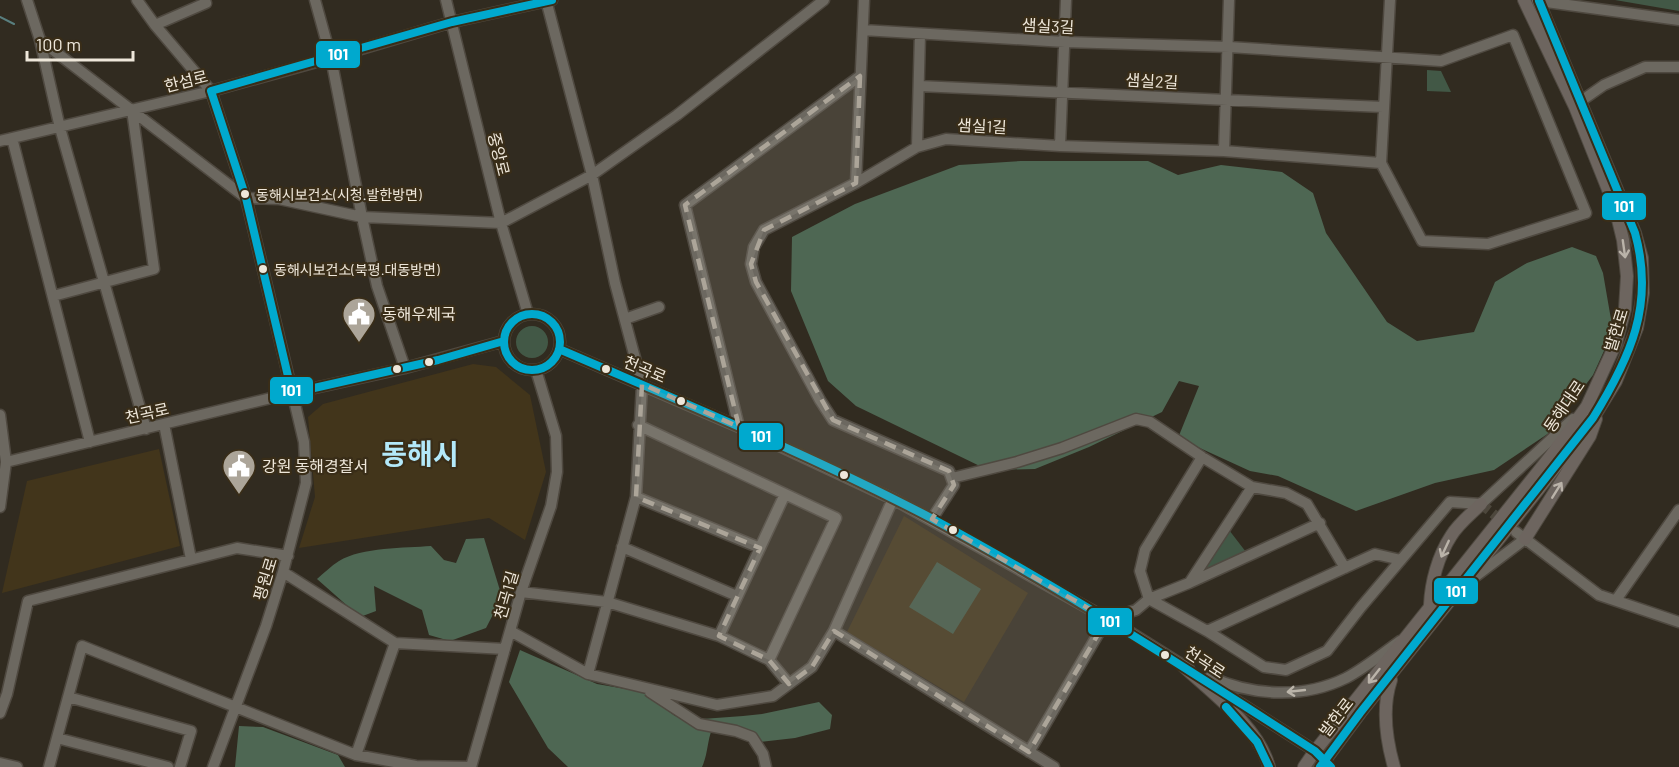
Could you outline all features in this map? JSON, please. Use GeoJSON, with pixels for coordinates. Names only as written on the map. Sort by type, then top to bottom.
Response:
{"type":"FeatureCollection","features":[{"type":"Feature","properties":{"kind":"main road","name":"동해대로"},"geometry":{"type":"LineString","coordinates":[[1304,767],[1430,605],[1553,453],[1593,408],[1617,343],[1625,309],[1627,276],[1623,240],[1615,207],[1575,107],[1524,0]]}},
{"type":"Feature","properties":{"kind":"main road","name":"발한로"},"geometry":{"type":"LineString","coordinates":[[1325,765],[1393,671],[1538,490],[1593,408],[1617,381],[1636,328],[1643,293],[1642,258],[1635,232],[1536,0]]}},
{"type":"Feature","properties":{"kind":"main road"},"geometry":{"type":"LineString","coordinates":[[1521,535],[1590,436],[1593,408]]}},
{"type":"Feature","properties":{"kind":"main road"},"geometry":{"type":"LineString","coordinates":[[1430,605],[1436,572],[1451,535],[1481,504]]}},
{"type":"Feature","properties":{"kind":"main road"},"geometry":{"type":"LineString","coordinates":[[1183,666],[1244,724],[1259,743],[1269,767]]}},
{"type":"Feature","properties":{"kind":"main road"},"geometry":{"type":"LineString","coordinates":[[1393,671],[1386,693],[1386,711],[1394,767]]}},
{"type":"Feature","properties":{"kind":"main road"},"geometry":{"type":"LineString","coordinates":[[1315,751],[1325,765]]}},
{"type":"Feature","properties":{"kind":"street"},"geometry":{"type":"LineString","coordinates":[[27,0],[40,40],[60,128],[146,429]]}},
{"type":"Feature","properties":{"kind":"street"},"geometry":{"type":"LineString","coordinates":[[137,0],[154,25],[211,91]]}},
{"type":"Feature","properties":{"kind":"street"},"geometry":{"type":"LineString","coordinates":[[154,25],[206,3],[205,0]]}},
{"type":"Feature","properties":{"kind":"street"},"geometry":{"type":"LineString","coordinates":[[315,0],[331,58],[378,286],[405,368]]}},
{"type":"Feature","properties":{"kind":"street","name":"중앙로"},"geometry":{"type":"LineString","coordinates":[[446,0],[501,223],[528,314]]}},
{"type":"Feature","properties":{"kind":"street"},"geometry":{"type":"LineString","coordinates":[[548,0],[592,175],[615,283],[642,384],[638,424],[636,497],[588,674]]}},
{"type":"Feature","properties":{"kind":"street","name":"한섬로"},"geometry":{"type":"LineString","coordinates":[[0,141],[211,91],[452,22],[548,0]]}},
{"type":"Feature","properties":{"kind":"street"},"geometry":{"type":"LineString","coordinates":[[40,40],[246,198],[279,199],[362,217],[501,223],[592,175],[677,115],[824,0]]}},
{"type":"Feature","properties":{"kind":"street"},"geometry":{"type":"LineString","coordinates":[[856,183],[864,0]]}},
{"type":"Feature","properties":{"kind":"street"},"geometry":{"type":"LineString","coordinates":[[1060,146],[1066,0]]}},
{"type":"Feature","properties":{"kind":"street"},"geometry":{"type":"LineString","coordinates":[[1224,151],[1230,0]]}},
{"type":"Feature","properties":{"kind":"street"},"geometry":{"type":"LineString","coordinates":[[1381,163],[1385,56],[1390,0]]}},
{"type":"Feature","properties":{"kind":"street"},"geometry":{"type":"LineString","coordinates":[[1536,0],[1679,20]]}},
{"type":"Feature","properties":{"kind":"street","name":"샘실3길"},"geometry":{"type":"LineString","coordinates":[[863,30],[1065,42],[1229,47],[1441,61],[1513,34],[1586,213],[1488,244],[1422,241],[1381,163]]}},
{"type":"Feature","properties":{"kind":"street"},"geometry":{"type":"LineString","coordinates":[[917,147],[920,34]]}},
{"type":"Feature","properties":{"kind":"street"},"geometry":{"type":"LineString","coordinates":[[1581,101],[1604,85],[1645,67],[1679,67]]}},
{"type":"Feature","properties":{"kind":"street"},"geometry":{"type":"LineString","coordinates":[[739,427],[685,205],[860,76]]}},
{"type":"Feature","properties":{"kind":"street","name":"샘실2길"},"geometry":{"type":"LineString","coordinates":[[919,86],[1383,107]]}},
{"type":"Feature","properties":{"kind":"street","name":"평원로"},"geometry":{"type":"LineString","coordinates":[[211,91],[246,198],[304,442],[306,483],[284,572],[213,767]]}},
{"type":"Feature","properties":{"kind":"street"},"geometry":{"type":"LineString","coordinates":[[52,296],[154,269],[132,111]]}},
{"type":"Feature","properties":{"kind":"street"},"geometry":{"type":"LineString","coordinates":[[12,138],[90,442]]}},
{"type":"Feature","properties":{"kind":"street","name":"샘실1길"},"geometry":{"type":"LineString","coordinates":[[952,478],[948,471],[833,420],[756,282],[751,264],[754,247],[764,230],[856,183],[917,147],[946,139],[1060,146],[1224,151],[1381,163]]}},
{"type":"Feature","properties":{"kind":"street"},"geometry":{"type":"LineString","coordinates":[[626,319],[659,307]]}},
{"type":"Feature","properties":{"kind":"street"},"geometry":{"type":"LineString","coordinates":[[528,314],[539,315],[554,323],[559,333],[559,349],[550,363],[536,370],[525,369],[512,362],[505,351],[504,341],[508,327],[515,319],[528,314]]}},
{"type":"Feature","properties":{"kind":"street","name":"천곡로"},"geometry":{"type":"LineString","coordinates":[[6,462],[405,368],[504,341]]}},
{"type":"Feature","properties":{"kind":"street","name":"천곡로"},"geometry":{"type":"LineString","coordinates":[[559,349],[739,427],[932,519],[1107,619],[1315,751]]}},
{"type":"Feature","properties":{"kind":"street","name":"천곡1길"},"geometry":{"type":"LineString","coordinates":[[536,370],[556,436],[557,472],[551,506],[520,592],[510,631],[588,674],[717,705],[773,696],[789,684]]}},
{"type":"Feature","properties":{"kind":"street"},"geometry":{"type":"LineString","coordinates":[[1202,457],[1145,550],[1140,571],[1149,599],[1207,631],[1264,667],[1286,670],[1328,651],[1361,607],[1450,502],[1481,504],[1593,408]]}},
{"type":"Feature","properties":{"kind":"street"},"geometry":{"type":"LineString","coordinates":[[0,415],[6,462],[0,507]]}},
{"type":"Feature","properties":{"kind":"street"},"geometry":{"type":"LineString","coordinates":[[932,519],[954,485],[952,478],[1062,448],[1136,419],[1150,422],[1252,487],[1286,493],[1308,504],[1345,568]]}},
{"type":"Feature","properties":{"kind":"street"},"geometry":{"type":"LineString","coordinates":[[164,424],[191,559]]}},
{"type":"Feature","properties":{"kind":"street"},"geometry":{"type":"LineString","coordinates":[[638,424],[836,518],[770,660]]}},
{"type":"Feature","properties":{"kind":"street"},"geometry":{"type":"LineString","coordinates":[[1189,583],[1252,487]]}},
{"type":"Feature","properties":{"kind":"street"},"geometry":{"type":"LineString","coordinates":[[719,636],[785,494]]}},
{"type":"Feature","properties":{"kind":"street"},"geometry":{"type":"LineString","coordinates":[[636,497],[760,548]]}},
{"type":"Feature","properties":{"kind":"street"},"geometry":{"type":"LineString","coordinates":[[520,592],[607,602],[719,636],[770,660],[789,684],[812,667],[834,631],[893,499]]}},
{"type":"Feature","properties":{"kind":"street"},"geometry":{"type":"LineString","coordinates":[[1616,600],[1679,510]]}},
{"type":"Feature","properties":{"kind":"street"},"geometry":{"type":"LineString","coordinates":[[1029,752],[1107,619],[1136,610],[1149,599],[1320,523]]}},
{"type":"Feature","properties":{"kind":"street"},"geometry":{"type":"LineString","coordinates":[[1460,588],[1521,535],[1599,594],[1679,622]]}},
{"type":"Feature","properties":{"kind":"street"},"geometry":{"type":"LineString","coordinates":[[622,547],[737,596]]}},
{"type":"Feature","properties":{"kind":"street"},"geometry":{"type":"LineString","coordinates":[[0,713],[7,694],[28,601],[237,548],[288,556]]}},
{"type":"Feature","properties":{"kind":"street"},"geometry":{"type":"LineString","coordinates":[[1207,631],[1375,554],[1401,560]]}},
{"type":"Feature","properties":{"kind":"street"},"geometry":{"type":"LineString","coordinates":[[284,572],[395,643],[505,649]]}},
{"type":"Feature","properties":{"kind":"street"},"geometry":{"type":"LineString","coordinates":[[49,767],[82,646],[356,755],[416,766],[471,767],[510,631]]}},
{"type":"Feature","properties":{"kind":"street"},"geometry":{"type":"LineString","coordinates":[[834,631],[1054,767]]}},
{"type":"Feature","properties":{"kind":"street"},"geometry":{"type":"LineString","coordinates":[[1183,666],[1227,685],[1260,692],[1289,692],[1321,688],[1347,677],[1403,639]]}},
{"type":"Feature","properties":{"kind":"street"},"geometry":{"type":"LineString","coordinates":[[356,755],[395,643]]}},
{"type":"Feature","properties":{"kind":"street"},"geometry":{"type":"LineString","coordinates":[[642,687],[699,724],[736,731],[752,737],[763,754],[766,767]]}},
{"type":"Feature","properties":{"kind":"street"},"geometry":{"type":"LineString","coordinates":[[68,697],[192,731],[180,767]]}},
{"type":"Feature","properties":{"kind":"street"},"geometry":{"type":"LineString","coordinates":[[57,738],[168,767]]}},
{"type":"Feature","properties":{"kind":"street"},"geometry":{"type":"LineString","coordinates":[[0,763],[17,767]]}},
{"type":"Feature","properties":{"kind":"highlighted area"},"geometry":{"type":"Polygon","coordinates":[[[860,76],[856,183],[764,230],[751,264],[756,282],[833,420],[949,471],[954,485],[932,519],[1107,619],[1029,752],[834,631],[812,667],[789,684],[769,660],[719,636],[760,548],[636,497],[642,384],[739,427],[685,205],[860,76]]]}},
{"type":"Feature","properties":{"kind":"shaded area"},"geometry":{"type":"Polygon","coordinates":[[[473,364],[496,367],[530,395],[546,472],[525,540],[489,518],[299,548],[315,497],[308,417],[323,404],[473,364]]]}},
{"type":"Feature","properties":{"kind":"shaded area"},"geometry":{"type":"Polygon","coordinates":[[[159,449],[180,546],[2,593],[27,481],[159,449]]]}},
{"type":"Feature","properties":{"kind":"shaded area"},"geometry":{"type":"Polygon","coordinates":[[[904,516],[1028,593],[964,702],[847,632],[904,516]]]}},
{"type":"Feature","properties":{"kind":"green space"},"geometry":{"type":"Polygon","coordinates":[[[1615,0],[1679,0],[1679,11],[1615,0]]]}},
{"type":"Feature","properties":{"kind":"green space"},"geometry":{"type":"Polygon","coordinates":[[[1427,70],[1441,71],[1451,92],[1427,91],[1427,70]]]}},
{"type":"Feature","properties":{"kind":"green space"},"geometry":{"type":"Polygon","coordinates":[[[1021,161],[1148,161],[1178,175],[1221,165],[1282,172],[1313,193],[1326,233],[1387,322],[1417,341],[1474,332],[1495,282],[1527,263],[1572,247],[1596,256],[1603,273],[1613,331],[1593,375],[1549,433],[1494,470],[1435,483],[1356,511],[1278,476],[1250,471],[1178,438],[1199,386],[1179,381],[1162,412],[1089,447],[1035,469],[988,470],[856,406],[828,381],[791,291],[792,237],[855,204],[959,165],[1021,161]]]}},
{"type":"Feature","properties":{"kind":"green space"},"geometry":{"type":"Polygon","coordinates":[[[532,326],[543,331],[548,342],[543,353],[532,358],[521,353],[516,342],[521,331],[532,326]]]}},
{"type":"Feature","properties":{"kind":"green space"},"geometry":{"type":"Polygon","coordinates":[[[1229,530],[1246,552],[1200,573],[1229,530]]]}},
{"type":"Feature","properties":{"kind":"green space"},"geometry":{"type":"Polygon","coordinates":[[[484,538],[502,597],[486,628],[450,641],[429,635],[422,610],[374,586],[376,611],[360,617],[317,579],[348,556],[384,549],[431,546],[444,560],[456,563],[466,539],[484,538]]]}},
{"type":"Feature","properties":{"kind":"green space"},"geometry":{"type":"Polygon","coordinates":[[[937,562],[981,589],[953,634],[909,607],[937,562]]]}},
{"type":"Feature","properties":{"kind":"green space"},"geometry":{"type":"Polygon","coordinates":[[[520,650],[597,684],[643,692],[675,716],[702,719],[743,716],[819,702],[832,715],[830,729],[795,738],[760,742],[712,729],[702,767],[568,767],[548,748],[509,682],[520,650]]]}},
{"type":"Feature","properties":{"kind":"green space"},"geometry":{"type":"Polygon","coordinates":[[[239,726],[263,727],[338,755],[345,767],[235,767],[239,726]]]}},
{"type":"Feature","properties":{"kind":"waterway"},"geometry":{"type":"LineString","coordinates":[[0,17],[14,24]]}},
{"type":"Feature","properties":{"kind":"tunnel"},"geometry":{"type":"LineString","coordinates":[[1481,504],[1506,524]]}},
{"type":"Feature","properties":{"kind":"transit line","name":"101"},"geometry":{"type":"LineString","coordinates":[[504,341],[438,360],[292,393],[246,198],[211,91],[452,22],[552,0]]}},
{"type":"Feature","properties":{"kind":"transit line","name":"101"},"geometry":{"type":"LineString","coordinates":[[1320,767],[1593,418],[1618,374],[1635,330],[1642,284],[1635,233],[1539,1]]}},
{"type":"Feature","properties":{"kind":"transit line","name":"101"},"geometry":{"type":"LineString","coordinates":[[532,314],[543,316],[552,322],[558,331],[560,342],[558,353],[552,362],[543,368],[532,370],[521,368],[512,362],[506,353],[504,342],[506,331],[512,322],[521,316],[532,314]]}},
{"type":"Feature","properties":{"kind":"transit line","name":"101"},"geometry":{"type":"LineString","coordinates":[[559,349],[794,451],[931,518],[1029,573],[1173,660],[1315,751],[1331,767]]}},
{"type":"Feature","properties":{"kind":"transit line","name":"101"},"geometry":{"type":"LineString","coordinates":[[1226,707],[1257,742],[1269,767]]}},
{"type":"Feature","properties":{"kind":"place","name":"동해시보건소(시청.발한방면)"},"geometry":{"type":"Point","coordinates":[245,194]}},
{"type":"Feature","properties":{"kind":"place","name":"동해시보건소(북평.대동방면)"},"geometry":{"type":"Point","coordinates":[263,269]}},
{"type":"Feature","properties":{"kind":"place","name":"동해우체국"},"geometry":{"type":"Point","coordinates":[359,343]}},
{"type":"Feature","properties":{"kind":"place","name":"강원 동해경찰서"},"geometry":{"type":"Point","coordinates":[239,495]}},
{"type":"Feature","properties":{"kind":"district","name":"동해시"},"geometry":{"type":"Point","coordinates":[420,454]}}]}
